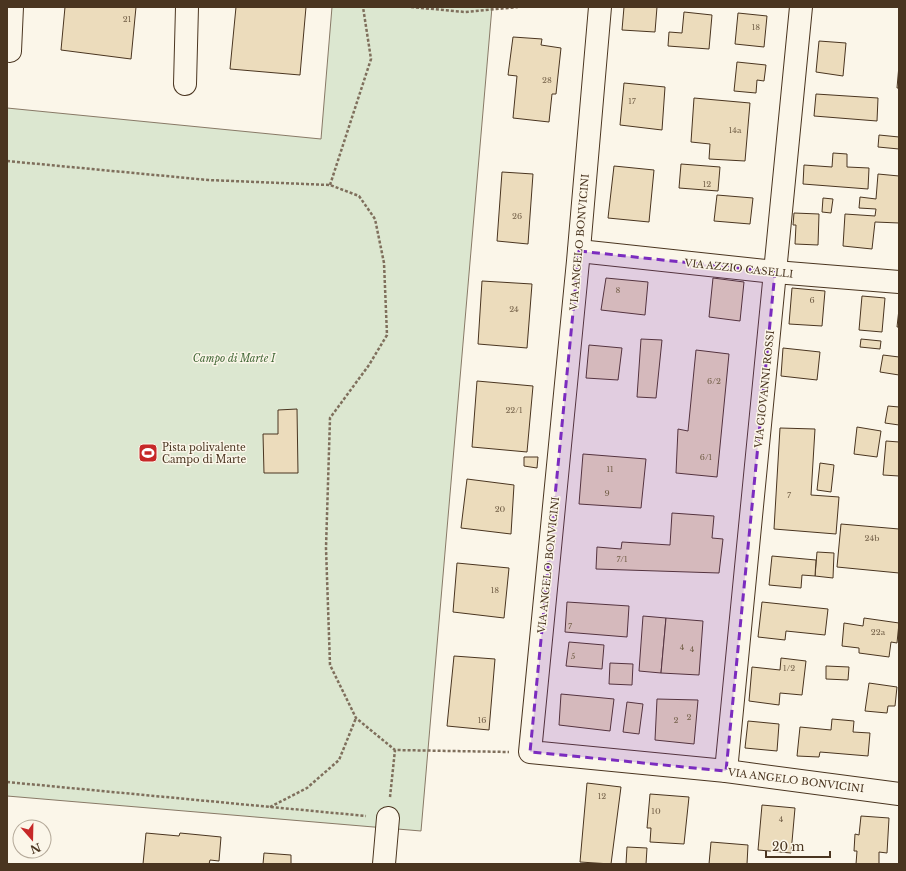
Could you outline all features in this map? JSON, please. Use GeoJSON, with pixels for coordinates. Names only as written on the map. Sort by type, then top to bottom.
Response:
{"type":"FeatureCollection","features":[{"type":"Feature","properties":{"kind":"street"},"geometry":{"type":"LineString","coordinates":[[10,51],[12,7]]}},
{"type":"Feature","properties":{"kind":"street"},"geometry":{"type":"LineString","coordinates":[[185,84],[187,7]]}},
{"type":"Feature","properties":{"kind":"street","name":"VIA ANGELO BONVICINI"},"geometry":{"type":"LineString","coordinates":[[600,7],[579,251],[530,752],[726,771],[899,794]]}},
{"type":"Feature","properties":{"kind":"street","name":"VIA GIOVANNI ROSSI"},"geometry":{"type":"LineString","coordinates":[[726,771],[801,7]]}},
{"type":"Feature","properties":{"kind":"street","name":"VIA AZZIO CASELLI"},"geometry":{"type":"LineString","coordinates":[[579,251],[775,272],[899,282]]}},
{"type":"Feature","properties":{"kind":"street"},"geometry":{"type":"LineString","coordinates":[[384,864],[388,818]]}},
{"type":"Feature","properties":{"kind":"path"},"geometry":{"type":"LineString","coordinates":[[330,185],[371,59],[363,7]]}},
{"type":"Feature","properties":{"kind":"path"},"geometry":{"type":"LineString","coordinates":[[411,7],[465,12],[518,7]]}},
{"type":"Feature","properties":{"kind":"path"},"geometry":{"type":"LineString","coordinates":[[7,161],[208,180],[330,185],[359,196],[375,219],[384,263],[387,335],[369,365],[330,418],[326,548],[330,665],[356,718],[395,750],[530,752]]}},
{"type":"Feature","properties":{"kind":"path"},"geometry":{"type":"LineString","coordinates":[[270,807],[307,788],[339,760],[356,718]]}},
{"type":"Feature","properties":{"kind":"path"},"geometry":{"type":"LineString","coordinates":[[388,818],[395,750]]}},
{"type":"Feature","properties":{"kind":"path"},"geometry":{"type":"LineString","coordinates":[[7,782],[362,816]]}},
{"type":"Feature","properties":{"kind":"highlighted area"},"geometry":{"type":"Polygon","coordinates":[[[579,251],[775,272],[726,771],[530,752],[579,251]]]}},
{"type":"Feature","properties":{"kind":"green space","name":"Campo di Marte I"},"geometry":{"type":"Polygon","coordinates":[[[332,7],[492,7],[421,831],[7,796],[7,108],[321,139],[332,7]]]}},
{"type":"Feature","properties":{"kind":"building"},"geometry":{"type":"Polygon","coordinates":[[[65,7],[136,7],[131,59],[61,50],[65,7]]]}},
{"type":"Feature","properties":{"kind":"building"},"geometry":{"type":"Polygon","coordinates":[[[236,7],[306,7],[300,75],[230,69],[236,7]]]}},
{"type":"Feature","properties":{"kind":"building"},"geometry":{"type":"Polygon","coordinates":[[[624,7],[657,7],[655,32],[622,30],[624,7]]]}},
{"type":"Feature","properties":{"kind":"building"},"geometry":{"type":"Polygon","coordinates":[[[684,12],[712,15],[709,49],[668,46],[669,32],[682,33],[684,12]]]}},
{"type":"Feature","properties":{"kind":"building"},"geometry":{"type":"Polygon","coordinates":[[[738,13],[767,16],[764,47],[735,44],[738,13]]]}},
{"type":"Feature","properties":{"kind":"building"},"geometry":{"type":"Polygon","coordinates":[[[513,37],[542,39],[541,45],[561,48],[556,94],[552,94],[549,122],[513,118],[517,76],[508,75],[513,37]]]}},
{"type":"Feature","properties":{"kind":"building"},"geometry":{"type":"Polygon","coordinates":[[[819,41],[846,43],[843,76],[816,72],[819,41]]]}},
{"type":"Feature","properties":{"kind":"building"},"geometry":{"type":"Polygon","coordinates":[[[737,62],[766,65],[764,81],[757,80],[756,93],[734,91],[737,62]]]}},
{"type":"Feature","properties":{"kind":"building"},"geometry":{"type":"Polygon","coordinates":[[[899,65],[899,88],[897,88],[899,65]]]}},
{"type":"Feature","properties":{"kind":"building"},"geometry":{"type":"Polygon","coordinates":[[[624,83],[665,87],[662,130],[620,125],[624,83]]]}},
{"type":"Feature","properties":{"kind":"building"},"geometry":{"type":"Polygon","coordinates":[[[816,94],[878,98],[877,121],[814,116],[816,94]]]}},
{"type":"Feature","properties":{"kind":"building"},"geometry":{"type":"Polygon","coordinates":[[[694,98],[750,103],[745,161],[709,159],[710,144],[691,142],[694,98]]]}},
{"type":"Feature","properties":{"kind":"building"},"geometry":{"type":"Polygon","coordinates":[[[879,135],[899,137],[899,149],[878,147],[879,135]]]}},
{"type":"Feature","properties":{"kind":"building"},"geometry":{"type":"Polygon","coordinates":[[[833,153],[847,154],[847,167],[869,168],[868,189],[803,184],[804,165],[832,167],[833,153]]]}},
{"type":"Feature","properties":{"kind":"building"},"geometry":{"type":"Polygon","coordinates":[[[681,164],[720,167],[718,191],[679,188],[681,164]]]}},
{"type":"Feature","properties":{"kind":"building"},"geometry":{"type":"Polygon","coordinates":[[[614,166],[654,170],[649,222],[608,218],[614,166]]]}},
{"type":"Feature","properties":{"kind":"building"},"geometry":{"type":"Polygon","coordinates":[[[502,172],[533,174],[528,244],[497,241],[502,172]]]}},
{"type":"Feature","properties":{"kind":"building"},"geometry":{"type":"Polygon","coordinates":[[[878,174],[899,176],[899,223],[875,222],[872,249],[843,246],[845,214],[875,216],[876,209],[859,208],[860,197],[876,199],[878,174]]]}},
{"type":"Feature","properties":{"kind":"building"},"geometry":{"type":"Polygon","coordinates":[[[717,195],[753,198],[750,224],[714,221],[717,195]]]}},
{"type":"Feature","properties":{"kind":"building"},"geometry":{"type":"Polygon","coordinates":[[[823,198],[833,199],[831,213],[822,212],[823,198]]]}},
{"type":"Feature","properties":{"kind":"building"},"geometry":{"type":"Polygon","coordinates":[[[794,213],[819,214],[818,245],[795,244],[796,225],[793,225],[794,213]]]}},
{"type":"Feature","properties":{"kind":"building"},"geometry":{"type":"Polygon","coordinates":[[[606,278],[648,282],[645,315],[601,310],[606,278]]]}},
{"type":"Feature","properties":{"kind":"building"},"geometry":{"type":"Polygon","coordinates":[[[713,278],[744,282],[740,321],[709,317],[713,278]]]}},
{"type":"Feature","properties":{"kind":"building"},"geometry":{"type":"Polygon","coordinates":[[[482,281],[532,284],[527,348],[478,344],[482,281]]]}},
{"type":"Feature","properties":{"kind":"building"},"geometry":{"type":"Polygon","coordinates":[[[792,288],[825,291],[822,326],[789,324],[792,288]]]}},
{"type":"Feature","properties":{"kind":"building"},"geometry":{"type":"Polygon","coordinates":[[[862,296],[885,298],[882,332],[859,330],[862,296]]]}},
{"type":"Feature","properties":{"kind":"building"},"geometry":{"type":"Polygon","coordinates":[[[899,309],[899,327],[897,327],[899,309]]]}},
{"type":"Feature","properties":{"kind":"building"},"geometry":{"type":"Polygon","coordinates":[[[641,339],[662,340],[656,398],[637,397],[641,339]]]}},
{"type":"Feature","properties":{"kind":"building"},"geometry":{"type":"Polygon","coordinates":[[[861,339],[881,341],[880,349],[860,347],[861,339]]]}},
{"type":"Feature","properties":{"kind":"building"},"geometry":{"type":"Polygon","coordinates":[[[589,345],[622,348],[618,380],[586,378],[589,345]]]}},
{"type":"Feature","properties":{"kind":"building"},"geometry":{"type":"Polygon","coordinates":[[[783,348],[820,352],[817,380],[781,376],[783,348]]]}},
{"type":"Feature","properties":{"kind":"building"},"geometry":{"type":"Polygon","coordinates":[[[696,350],[729,354],[717,477],[676,473],[678,429],[688,431],[696,350]]]}},
{"type":"Feature","properties":{"kind":"building"},"geometry":{"type":"Polygon","coordinates":[[[883,355],[899,357],[899,375],[880,372],[883,355]]]}},
{"type":"Feature","properties":{"kind":"building"},"geometry":{"type":"Polygon","coordinates":[[[477,381],[533,386],[527,452],[472,447],[477,381]]]}},
{"type":"Feature","properties":{"kind":"building"},"geometry":{"type":"Polygon","coordinates":[[[888,406],[899,407],[899,425],[885,423],[888,406]]]}},
{"type":"Feature","properties":{"kind":"building"},"geometry":{"type":"Polygon","coordinates":[[[297,409],[298,473],[264,473],[263,434],[278,434],[278,410],[297,409]]]}},
{"type":"Feature","properties":{"kind":"building"},"geometry":{"type":"Polygon","coordinates":[[[857,427],[881,431],[877,457],[854,454],[857,427]]]}},
{"type":"Feature","properties":{"kind":"building"},"geometry":{"type":"Polygon","coordinates":[[[780,428],[815,429],[811,495],[839,497],[836,534],[774,529],[780,428]]]}},
{"type":"Feature","properties":{"kind":"building"},"geometry":{"type":"Polygon","coordinates":[[[886,441],[899,442],[899,476],[883,475],[886,441]]]}},
{"type":"Feature","properties":{"kind":"building"},"geometry":{"type":"Polygon","coordinates":[[[583,454],[646,459],[641,508],[579,504],[583,454]]]}},
{"type":"Feature","properties":{"kind":"building"},"geometry":{"type":"Polygon","coordinates":[[[524,457],[538,457],[537,468],[524,466],[524,457]]]}},
{"type":"Feature","properties":{"kind":"building"},"geometry":{"type":"Polygon","coordinates":[[[820,463],[834,465],[831,492],[817,490],[820,463]]]}},
{"type":"Feature","properties":{"kind":"building"},"geometry":{"type":"Polygon","coordinates":[[[467,479],[514,485],[511,534],[461,528],[467,479]]]}},
{"type":"Feature","properties":{"kind":"building"},"geometry":{"type":"Polygon","coordinates":[[[672,513],[714,516],[712,538],[723,539],[719,573],[596,569],[597,547],[621,549],[622,542],[670,545],[672,513]]]}},
{"type":"Feature","properties":{"kind":"building"},"geometry":{"type":"Polygon","coordinates":[[[841,524],[899,529],[899,573],[837,567],[841,524]]]}},
{"type":"Feature","properties":{"kind":"building"},"geometry":{"type":"Polygon","coordinates":[[[817,552],[834,553],[833,578],[815,576],[817,552]]]}},
{"type":"Feature","properties":{"kind":"building"},"geometry":{"type":"Polygon","coordinates":[[[772,556],[816,560],[815,576],[802,575],[801,588],[769,585],[772,556]]]}},
{"type":"Feature","properties":{"kind":"building"},"geometry":{"type":"Polygon","coordinates":[[[457,563],[509,568],[504,618],[453,612],[457,563]]]}},
{"type":"Feature","properties":{"kind":"building"},"geometry":{"type":"Polygon","coordinates":[[[567,602],[629,606],[627,637],[565,632],[567,602]]]}},
{"type":"Feature","properties":{"kind":"building"},"geometry":{"type":"Polygon","coordinates":[[[762,602],[828,609],[825,635],[786,631],[785,640],[758,637],[762,602]]]}},
{"type":"Feature","properties":{"kind":"building"},"geometry":{"type":"Polygon","coordinates":[[[643,616],[666,618],[661,673],[639,671],[643,616]]]}},
{"type":"Feature","properties":{"kind":"building"},"geometry":{"type":"Polygon","coordinates":[[[666,618],[703,621],[699,675],[661,673],[666,618]]]}},
{"type":"Feature","properties":{"kind":"building"},"geometry":{"type":"Polygon","coordinates":[[[864,618],[899,623],[897,643],[891,642],[889,657],[859,653],[859,648],[842,646],[844,623],[863,626],[864,618]]]}},
{"type":"Feature","properties":{"kind":"building"},"geometry":{"type":"Polygon","coordinates":[[[569,642],[604,645],[602,669],[566,666],[569,642]]]}},
{"type":"Feature","properties":{"kind":"building"},"geometry":{"type":"Polygon","coordinates":[[[454,656],[495,659],[489,730],[447,726],[454,656]]]}},
{"type":"Feature","properties":{"kind":"building"},"geometry":{"type":"Polygon","coordinates":[[[781,658],[806,661],[802,695],[780,693],[779,705],[749,701],[752,667],[780,670],[781,658]]]}},
{"type":"Feature","properties":{"kind":"building"},"geometry":{"type":"Polygon","coordinates":[[[610,663],[633,664],[632,685],[609,684],[610,663]]]}},
{"type":"Feature","properties":{"kind":"building"},"geometry":{"type":"Polygon","coordinates":[[[826,666],[849,667],[848,680],[826,679],[826,666]]]}},
{"type":"Feature","properties":{"kind":"building"},"geometry":{"type":"Polygon","coordinates":[[[869,683],[897,687],[895,706],[888,706],[887,713],[865,711],[869,683]]]}},
{"type":"Feature","properties":{"kind":"building"},"geometry":{"type":"Polygon","coordinates":[[[561,694],[614,699],[610,731],[559,725],[561,694]]]}},
{"type":"Feature","properties":{"kind":"building"},"geometry":{"type":"Polygon","coordinates":[[[657,699],[698,700],[694,744],[655,740],[657,699]]]}},
{"type":"Feature","properties":{"kind":"building"},"geometry":{"type":"Polygon","coordinates":[[[627,702],[643,704],[639,734],[623,732],[627,702]]]}},
{"type":"Feature","properties":{"kind":"building"},"geometry":{"type":"Polygon","coordinates":[[[832,719],[854,721],[853,732],[870,733],[868,756],[820,752],[819,757],[797,756],[800,727],[831,730],[832,719]]]}},
{"type":"Feature","properties":{"kind":"building"},"geometry":{"type":"Polygon","coordinates":[[[748,721],[779,724],[777,751],[745,748],[748,721]]]}},
{"type":"Feature","properties":{"kind":"building"},"geometry":{"type":"Polygon","coordinates":[[[587,783],[621,787],[611,864],[580,862],[587,783]]]}},
{"type":"Feature","properties":{"kind":"building"},"geometry":{"type":"Polygon","coordinates":[[[650,794],[689,797],[684,844],[650,842],[651,828],[647,828],[650,794]]]}},
{"type":"Feature","properties":{"kind":"building"},"geometry":{"type":"Polygon","coordinates":[[[762,805],[795,808],[791,853],[758,850],[762,805]]]}},
{"type":"Feature","properties":{"kind":"building"},"geometry":{"type":"Polygon","coordinates":[[[861,816],[889,818],[887,853],[879,852],[879,864],[856,864],[857,851],[854,851],[855,834],[859,835],[861,816]]]}},
{"type":"Feature","properties":{"kind":"building"},"geometry":{"type":"Polygon","coordinates":[[[146,833],[179,836],[180,833],[221,837],[219,861],[210,860],[209,864],[143,864],[146,833]]]}},
{"type":"Feature","properties":{"kind":"building"},"geometry":{"type":"Polygon","coordinates":[[[711,842],[748,845],[747,864],[709,864],[711,842]]]}},
{"type":"Feature","properties":{"kind":"building"},"geometry":{"type":"Polygon","coordinates":[[[627,847],[647,848],[646,864],[626,864],[627,847]]]}},
{"type":"Feature","properties":{"kind":"building"},"geometry":{"type":"Polygon","coordinates":[[[264,853],[291,855],[291,864],[263,864],[264,853]]]}},
{"type":"Feature","properties":{"kind":"place","name":"Pista polivalente Campo di Marte"},"geometry":{"type":"Point","coordinates":[148,453]}}]}
